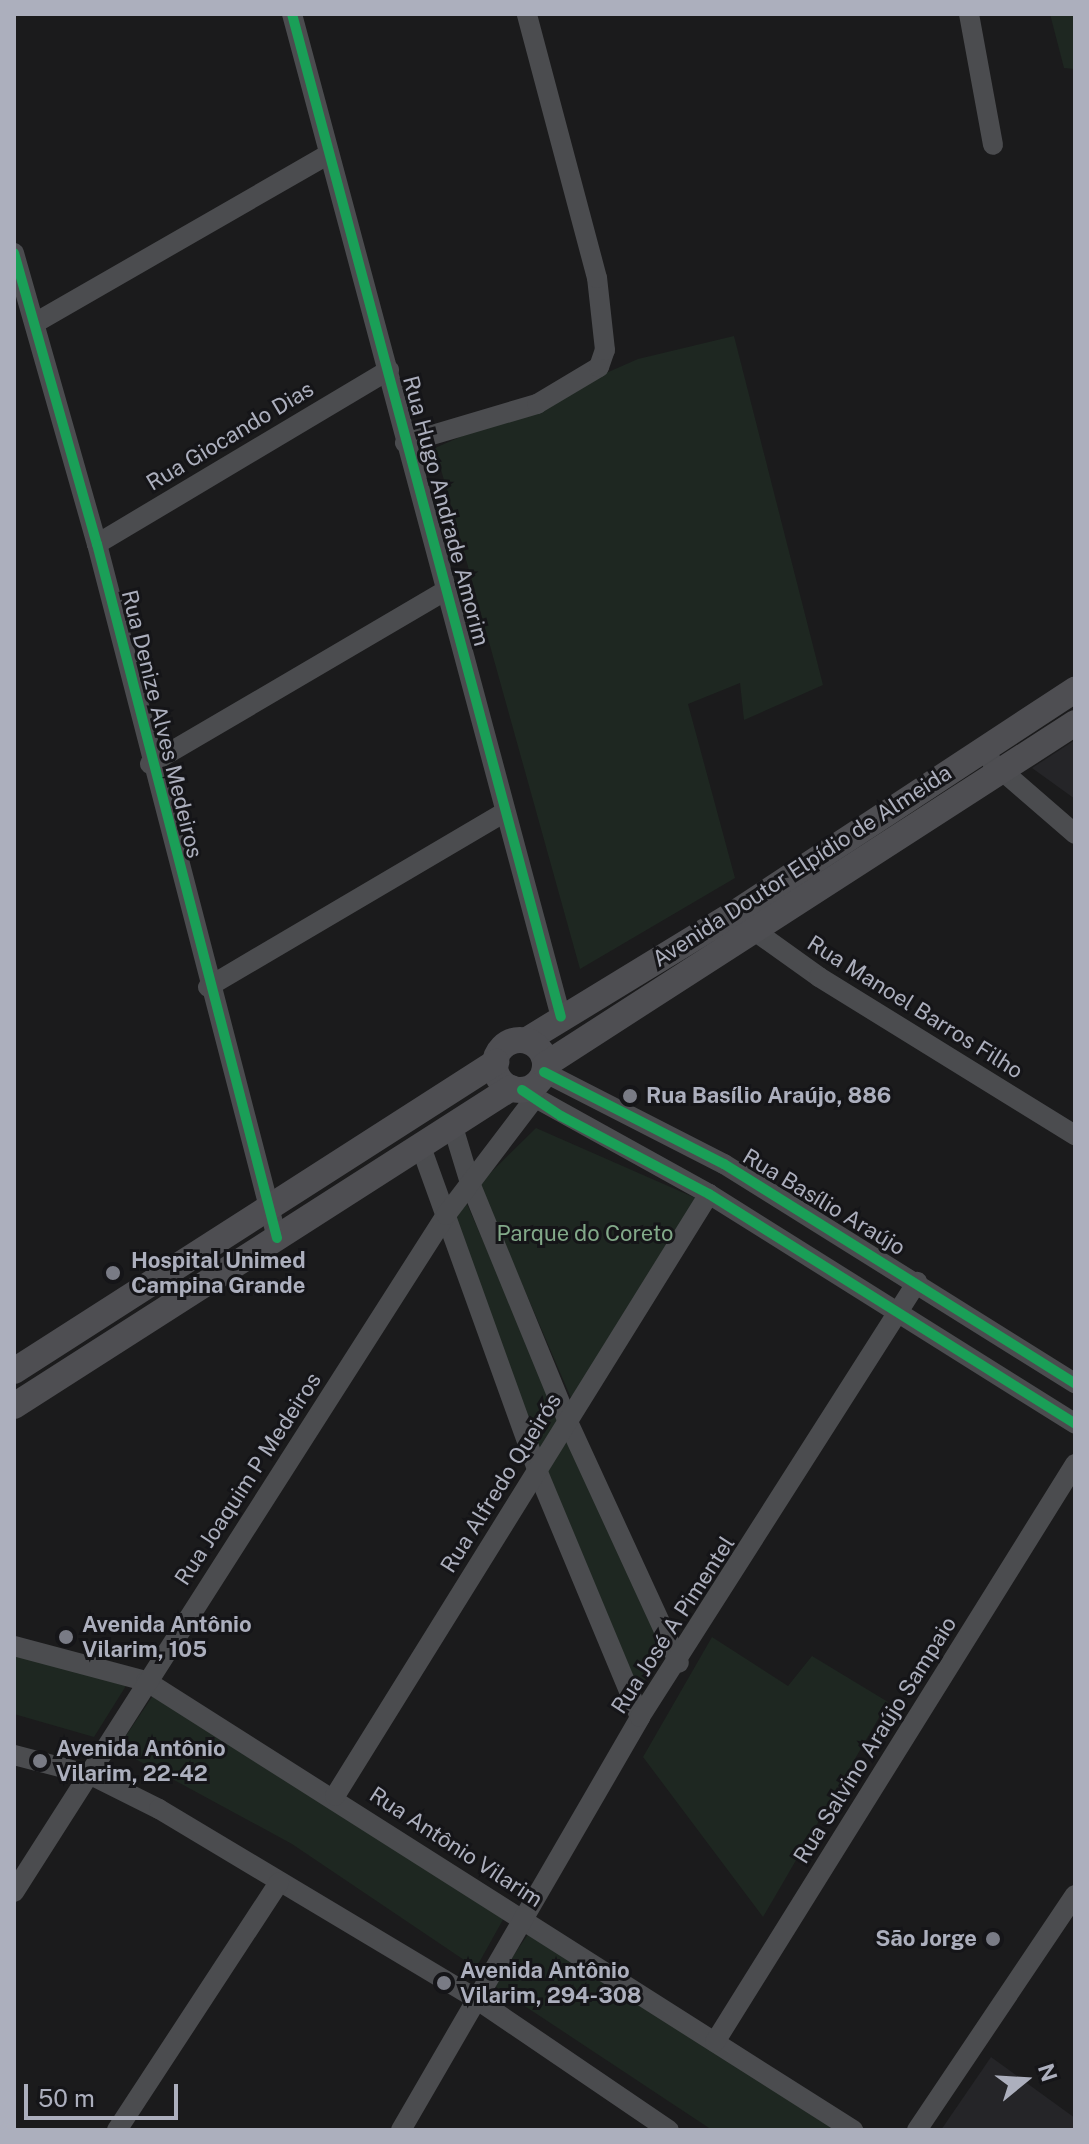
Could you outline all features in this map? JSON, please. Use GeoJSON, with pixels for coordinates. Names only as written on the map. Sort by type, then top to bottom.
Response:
{"type":"FeatureCollection","features":[{"type":"Feature","properties":{"kind":"main road","name":"Avenida Doutor Elpídio de Almeida"},"geometry":{"type":"LineString","coordinates":[[544,1068],[984,749],[1075,690]]}},
{"type":"Feature","properties":{"kind":"main road","name":"Avenida Doutor Elpídio de Almeida"},"geometry":{"type":"LineString","coordinates":[[527,1040],[561,1017],[743,921],[999,772],[1075,723]]}},
{"type":"Feature","properties":{"kind":"main road"},"geometry":{"type":"LineString","coordinates":[[14,1371],[266,1206],[496,1062],[507,1043],[527,1040],[543,1053],[544,1068],[537,1084],[453,1127],[14,1406]]}},
{"type":"Feature","properties":{"kind":"main road"},"geometry":{"type":"LineString","coordinates":[[496,1062],[500,1080],[523,1092]]}},
{"type":"Feature","properties":{"kind":"street","name":"Rua Hugo Andrade Amorim"},"geometry":{"type":"LineString","coordinates":[[292,14],[327,155],[389,370],[405,443],[503,813],[561,1017]]}},
{"type":"Feature","properties":{"kind":"street"},"geometry":{"type":"LineString","coordinates":[[405,443],[513,414],[561,393],[599,367],[605,330],[597,278],[527,14]]}},
{"type":"Feature","properties":{"kind":"street"},"geometry":{"type":"LineString","coordinates":[[969,14],[993,145]]}},
{"type":"Feature","properties":{"kind":"street"},"geometry":{"type":"LineString","coordinates":[[35,323],[327,155]]}},
{"type":"Feature","properties":{"kind":"street","name":"Rua Denize Alves Medeiros"},"geometry":{"type":"LineString","coordinates":[[14,253],[97,544],[150,764],[277,1238]]}},
{"type":"Feature","properties":{"kind":"street","name":"Rua Giocando Dias"},"geometry":{"type":"LineString","coordinates":[[97,544],[389,370]]}},
{"type":"Feature","properties":{"kind":"street"},"geometry":{"type":"LineString","coordinates":[[150,764],[446,590]]}},
{"type":"Feature","properties":{"kind":"street"},"geometry":{"type":"LineString","coordinates":[[984,749],[999,772],[1075,834]]}},
{"type":"Feature","properties":{"kind":"street"},"geometry":{"type":"LineString","coordinates":[[208,987],[503,813]]}},
{"type":"Feature","properties":{"kind":"street","name":"Rua Manoel Barros Filho"},"geometry":{"type":"LineString","coordinates":[[743,921],[1075,1135]]}},
{"type":"Feature","properties":{"kind":"street","name":"Rua Basílio Araújo"},"geometry":{"type":"LineString","coordinates":[[544,1068],[724,1164],[1075,1383]]}},
{"type":"Feature","properties":{"kind":"street"},"geometry":{"type":"LineString","coordinates":[[523,1092],[709,1194],[1075,1424]]}},
{"type":"Feature","properties":{"kind":"street","name":"Rua Joaquim P Medeiros"},"geometry":{"type":"LineString","coordinates":[[14,1892],[91,1775],[146,1681],[446,1215],[470,1183],[523,1092]]}},
{"type":"Feature","properties":{"kind":"street"},"geometry":{"type":"LineString","coordinates":[[453,1127],[470,1183],[568,1422],[679,1663]]}},
{"type":"Feature","properties":{"kind":"street"},"geometry":{"type":"LineString","coordinates":[[421,1147],[537,1470],[640,1717]]}},
{"type":"Feature","properties":{"kind":"street","name":"Rua Alfredo Queirós"},"geometry":{"type":"LineString","coordinates":[[335,1796],[709,1194]]}},
{"type":"Feature","properties":{"kind":"street","name":"Rua José A Pimentel"},"geometry":{"type":"LineString","coordinates":[[401,2130],[640,1717],[679,1663],[917,1282]]}},
{"type":"Feature","properties":{"kind":"street","name":"Rua Salvino Araújo Sampaio"},"geometry":{"type":"LineString","coordinates":[[715,2042],[1075,1464]]}},
{"type":"Feature","properties":{"kind":"street","name":"Rua Antônio Vilarim"},"geometry":{"type":"LineString","coordinates":[[14,1646],[146,1681],[335,1796],[853,2130]]}},
{"type":"Feature","properties":{"kind":"street"},"geometry":{"type":"LineString","coordinates":[[14,1755],[91,1775],[159,1809],[476,1999],[666,2129]]}},
{"type":"Feature","properties":{"kind":"street"},"geometry":{"type":"LineString","coordinates":[[117,2130],[279,1882]]}},
{"type":"Feature","properties":{"kind":"street"},"geometry":{"type":"LineString","coordinates":[[917,2130],[1075,1895]]}},
{"type":"Feature","properties":{"kind":"shaded area"},"geometry":{"type":"Polygon","coordinates":[[[1075,740],[1075,799],[1032,768],[1075,740]]]}},
{"type":"Feature","properties":{"kind":"shaded area"},"geometry":{"type":"Polygon","coordinates":[[[991,2057],[1075,2118],[1075,2130],[941,2130],[991,2057]]]}},
{"type":"Feature","properties":{"kind":"green space"},"geometry":{"type":"Polygon","coordinates":[[[1050,14],[1075,14],[1075,69],[1064,68],[1050,14]]]}},
{"type":"Feature","properties":{"kind":"green space"},"geometry":{"type":"Polygon","coordinates":[[[734,336],[823,685],[744,720],[740,683],[688,704],[735,878],[580,969],[435,448],[638,359],[734,336]]]}},
{"type":"Feature","properties":{"kind":"green space","name":"Parque do Coreto"},"geometry":{"type":"Polygon","coordinates":[[[536,1128],[700,1200],[571,1398],[479,1184],[536,1128]]]}},
{"type":"Feature","properties":{"kind":"green space"},"geometry":{"type":"Polygon","coordinates":[[[467,1204],[561,1419],[540,1453],[449,1219],[467,1204]]]}},
{"type":"Feature","properties":{"kind":"green space"},"geometry":{"type":"Polygon","coordinates":[[[569,1440],[666,1653],[637,1691],[544,1468],[569,1440]]]}},
{"type":"Feature","properties":{"kind":"green space"},"geometry":{"type":"Polygon","coordinates":[[[712,1637],[788,1686],[812,1656],[888,1702],[763,1917],[643,1757],[712,1637]]]}},
{"type":"Feature","properties":{"kind":"green space"},"geometry":{"type":"Polygon","coordinates":[[[14,1651],[129,1681],[94,1737],[14,1714],[14,1651]]]}},
{"type":"Feature","properties":{"kind":"green space"},"geometry":{"type":"Polygon","coordinates":[[[154,1694],[505,1916],[476,1968],[292,1844],[117,1749],[154,1694]]]}},
{"type":"Feature","properties":{"kind":"green space"},"geometry":{"type":"Polygon","coordinates":[[[531,1930],[837,2130],[712,2130],[493,1985],[531,1930]]]}},
{"type":"Feature","properties":{"kind":"cycle path"},"geometry":{"type":"LineString","coordinates":[[292,14],[561,1017]]}},
{"type":"Feature","properties":{"kind":"cycle path"},"geometry":{"type":"LineString","coordinates":[[14,253],[97,544],[277,1238]]}},
{"type":"Feature","properties":{"kind":"cycle path"},"geometry":{"type":"LineString","coordinates":[[544,1072],[724,1164],[1075,1383]]}},
{"type":"Feature","properties":{"kind":"cycle path"},"geometry":{"type":"LineString","coordinates":[[522,1090],[561,1116],[709,1194],[1075,1424]]}},
{"type":"Feature","properties":{"kind":"place","name":"Rua Basílio Araújo, 886"},"geometry":{"type":"Point","coordinates":[630,1096]}},
{"type":"Feature","properties":{"kind":"place","name":"Hospital Unimed Campina Grande"},"geometry":{"type":"Point","coordinates":[113,1273]}},
{"type":"Feature","properties":{"kind":"place","name":"Avenida Antônio Vilarim, 105"},"geometry":{"type":"Point","coordinates":[66,1637]}},
{"type":"Feature","properties":{"kind":"place","name":"Avenida Antônio Vilarim, 22-42"},"geometry":{"type":"Point","coordinates":[40,1761]}},
{"type":"Feature","properties":{"kind":"place","name":"São Jorge"},"geometry":{"type":"Point","coordinates":[993,1939]}},
{"type":"Feature","properties":{"kind":"place","name":"Avenida Antônio Vilarim, 294-308"},"geometry":{"type":"Point","coordinates":[444,1983]}}]}
